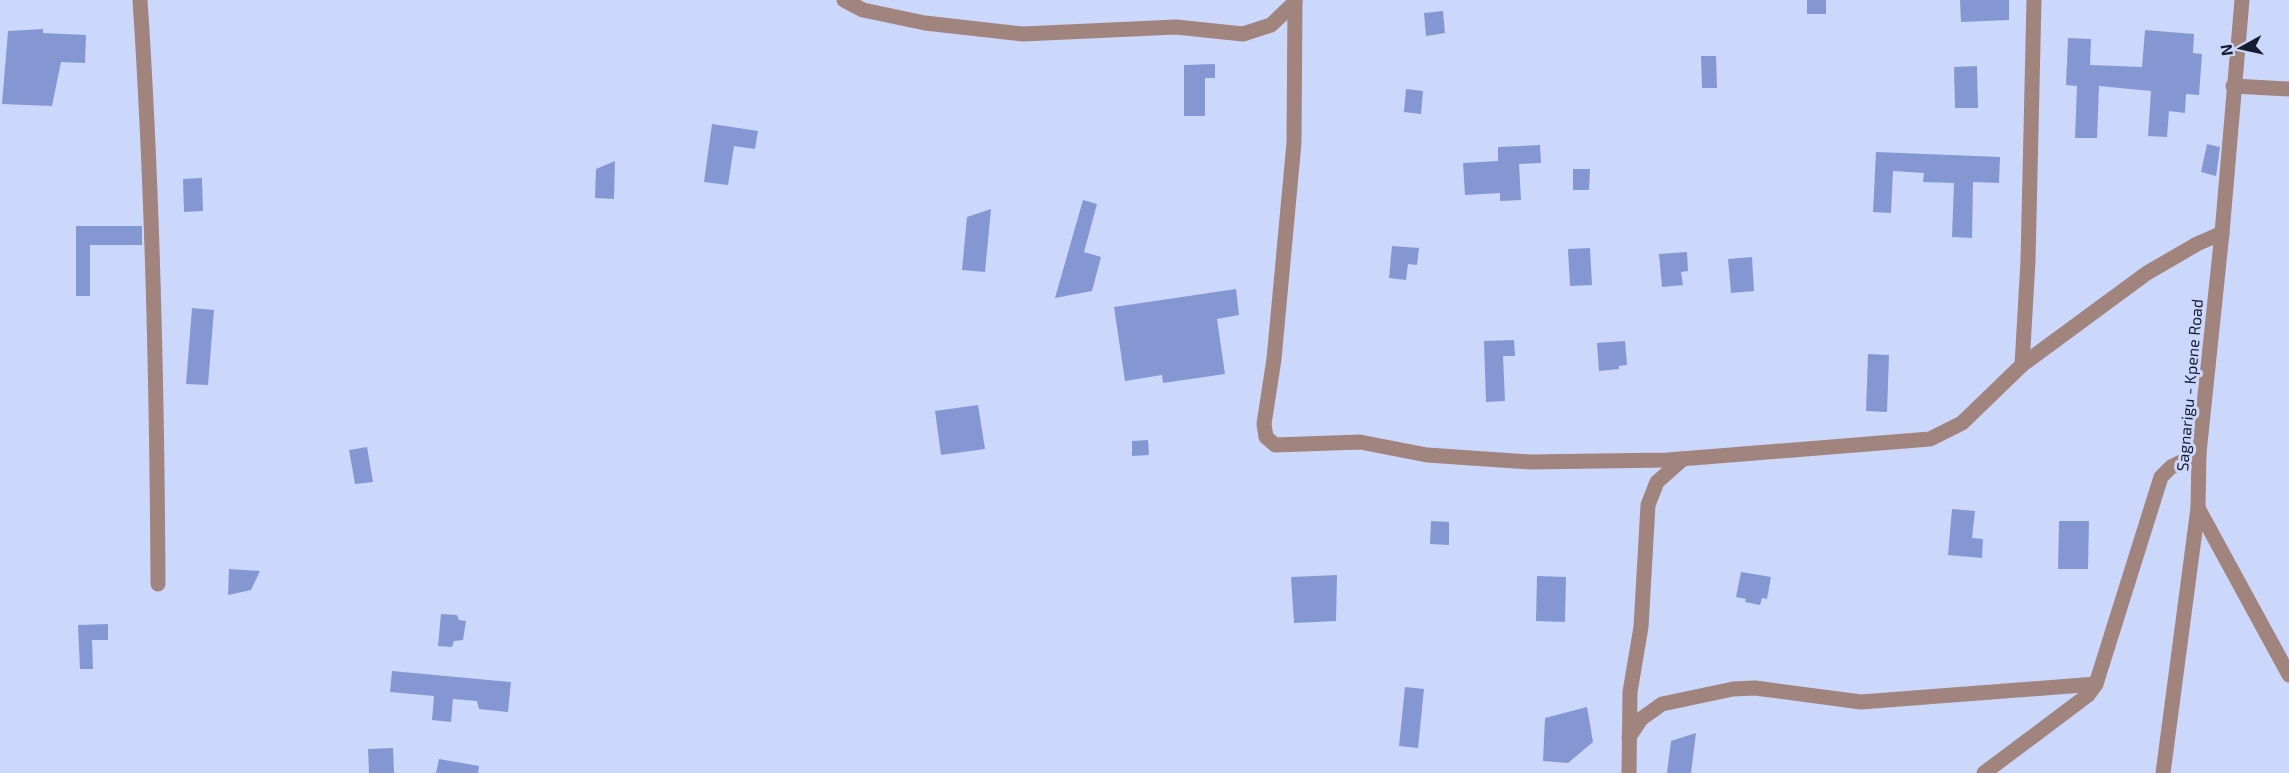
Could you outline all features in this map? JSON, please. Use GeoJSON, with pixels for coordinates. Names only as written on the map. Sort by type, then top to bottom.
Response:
{"type":"FeatureCollection","features":[{"type":"Feature","properties":{"kind":"street"},"geometry":{"type":"LineString","coordinates":[[140,0],[149,131],[157,378],[158,584]]}},
{"type":"Feature","properties":{"kind":"street"},"geometry":{"type":"LineString","coordinates":[[844,0],[863,10],[925,23],[1023,34],[1176,27],[1243,34],[1271,26],[1295,1]]}},
{"type":"Feature","properties":{"kind":"street"},"geometry":{"type":"LineString","coordinates":[[2022,365],[2028,261],[2034,0]]}},
{"type":"Feature","properties":{"kind":"street","name":"Sagnarigu - Kpene Road"},"geometry":{"type":"LineString","coordinates":[[2163,773],[2198,508],[2199,453],[2222,233],[2242,0]]}},
{"type":"Feature","properties":{"kind":"street"},"geometry":{"type":"LineString","coordinates":[[1295,1],[1294,143],[1274,359],[1264,424],[1266,438],[1275,445],[1360,442],[1427,455],[1530,462],[1683,459],[1930,439],[1962,423],[2022,365],[2147,273],[2197,244],[2222,233]]}},
{"type":"Feature","properties":{"kind":"street"},"geometry":{"type":"LineString","coordinates":[[2233,86],[2289,89]]}},
{"type":"Feature","properties":{"kind":"street"},"geometry":{"type":"LineString","coordinates":[[1984,773],[2088,695],[2096,684],[2161,477],[2171,467],[2199,453]]}},
{"type":"Feature","properties":{"kind":"street"},"geometry":{"type":"LineString","coordinates":[[1629,773],[1630,692],[1641,627],[1648,505],[1657,482],[1683,459]]}},
{"type":"Feature","properties":{"kind":"street"},"geometry":{"type":"LineString","coordinates":[[2198,508],[2289,675]]}},
{"type":"Feature","properties":{"kind":"street"},"geometry":{"type":"LineString","coordinates":[[1629,737],[1641,719],[1662,704],[1733,690],[1755,688],[1861,702],[2096,684]]}},
{"type":"Feature","properties":{"kind":"building"},"geometry":{"type":"Polygon","coordinates":[[[1807,0],[1826,0],[1826,14],[1807,14],[1807,0]]]}},
{"type":"Feature","properties":{"kind":"building"},"geometry":{"type":"Polygon","coordinates":[[[1960,0],[2009,0],[2009,20],[1961,22],[1960,0]]]}},
{"type":"Feature","properties":{"kind":"building"},"geometry":{"type":"Polygon","coordinates":[[[1443,11],[1445,33],[1426,36],[1424,13],[1443,11]]]}},
{"type":"Feature","properties":{"kind":"building"},"geometry":{"type":"Polygon","coordinates":[[[43,29],[43,33],[86,35],[85,63],[61,62],[52,106],[2,104],[8,31],[43,29]]]}},
{"type":"Feature","properties":{"kind":"building"},"geometry":{"type":"Polygon","coordinates":[[[2145,30],[2194,34],[2193,53],[2202,54],[2199,95],[2186,94],[2185,113],[2169,111],[2167,137],[2148,136],[2151,91],[2099,86],[2097,138],[2075,138],[2077,86],[2066,85],[2068,38],[2091,39],[2090,65],[2142,67],[2145,30]]]}},
{"type":"Feature","properties":{"kind":"building"},"geometry":{"type":"Polygon","coordinates":[[[1701,56],[1716,56],[1717,88],[1702,88],[1701,56]]]}},
{"type":"Feature","properties":{"kind":"building"},"geometry":{"type":"Polygon","coordinates":[[[1215,64],[1215,78],[1205,78],[1205,116],[1184,116],[1184,65],[1215,64]]]}},
{"type":"Feature","properties":{"kind":"building"},"geometry":{"type":"Polygon","coordinates":[[[1977,66],[1978,108],[1955,108],[1954,67],[1977,66]]]}},
{"type":"Feature","properties":{"kind":"building"},"geometry":{"type":"Polygon","coordinates":[[[1406,89],[1423,91],[1421,114],[1404,112],[1406,89]]]}},
{"type":"Feature","properties":{"kind":"building"},"geometry":{"type":"Polygon","coordinates":[[[712,124],[758,131],[755,149],[734,146],[728,185],[704,182],[712,124]]]}},
{"type":"Feature","properties":{"kind":"building"},"geometry":{"type":"Polygon","coordinates":[[[2207,144],[2220,147],[2216,176],[2201,172],[2207,144]]]}},
{"type":"Feature","properties":{"kind":"building"},"geometry":{"type":"Polygon","coordinates":[[[1540,145],[1541,163],[1519,164],[1521,200],[1500,201],[1500,193],[1465,195],[1463,163],[1498,161],[1498,147],[1540,145]]]}},
{"type":"Feature","properties":{"kind":"building"},"geometry":{"type":"Polygon","coordinates":[[[1876,152],[2000,157],[1999,183],[1973,182],[1972,238],[1952,237],[1954,183],[1923,182],[1924,173],[1893,171],[1891,213],[1873,212],[1876,152]]]}},
{"type":"Feature","properties":{"kind":"building"},"geometry":{"type":"Polygon","coordinates":[[[615,161],[614,199],[595,198],[596,169],[615,161]]]}},
{"type":"Feature","properties":{"kind":"building"},"geometry":{"type":"Polygon","coordinates":[[[1573,169],[1590,169],[1589,190],[1573,190],[1573,169]]]}},
{"type":"Feature","properties":{"kind":"building"},"geometry":{"type":"Polygon","coordinates":[[[202,178],[203,211],[184,212],[183,179],[202,178]]]}},
{"type":"Feature","properties":{"kind":"building"},"geometry":{"type":"Polygon","coordinates":[[[1083,200],[1097,204],[1084,252],[1101,257],[1092,291],[1055,298],[1083,200]]]}},
{"type":"Feature","properties":{"kind":"building"},"geometry":{"type":"Polygon","coordinates":[[[991,209],[985,272],[962,270],[967,217],[991,209]]]}},
{"type":"Feature","properties":{"kind":"building"},"geometry":{"type":"Polygon","coordinates":[[[76,226],[142,226],[142,245],[90,245],[90,296],[76,296],[76,226]]]}},
{"type":"Feature","properties":{"kind":"building"},"geometry":{"type":"Polygon","coordinates":[[[1392,246],[1419,248],[1417,265],[1408,264],[1406,280],[1389,278],[1392,246]]]}},
{"type":"Feature","properties":{"kind":"building"},"geometry":{"type":"Polygon","coordinates":[[[1590,248],[1592,285],[1570,286],[1568,249],[1590,248]]]}},
{"type":"Feature","properties":{"kind":"building"},"geometry":{"type":"Polygon","coordinates":[[[1687,252],[1688,271],[1681,272],[1683,285],[1662,287],[1659,254],[1687,252]]]}},
{"type":"Feature","properties":{"kind":"building"},"geometry":{"type":"Polygon","coordinates":[[[1752,257],[1754,291],[1731,293],[1728,259],[1752,257]]]}},
{"type":"Feature","properties":{"kind":"building"},"geometry":{"type":"Polygon","coordinates":[[[1236,289],[1239,315],[1217,319],[1225,374],[1163,383],[1162,375],[1125,381],[1114,307],[1236,289]]]}},
{"type":"Feature","properties":{"kind":"building"},"geometry":{"type":"Polygon","coordinates":[[[192,308],[214,310],[208,385],[186,384],[192,308]]]}},
{"type":"Feature","properties":{"kind":"building"},"geometry":{"type":"Polygon","coordinates":[[[1514,340],[1515,356],[1503,356],[1505,401],[1486,402],[1484,341],[1514,340]]]}},
{"type":"Feature","properties":{"kind":"building"},"geometry":{"type":"Polygon","coordinates":[[[1625,341],[1627,365],[1619,366],[1619,369],[1599,371],[1597,343],[1625,341]]]}},
{"type":"Feature","properties":{"kind":"building"},"geometry":{"type":"Polygon","coordinates":[[[1868,354],[1889,355],[1887,412],[1866,411],[1868,354]]]}},
{"type":"Feature","properties":{"kind":"building"},"geometry":{"type":"Polygon","coordinates":[[[978,405],[985,449],[941,455],[935,411],[978,405]]]}},
{"type":"Feature","properties":{"kind":"building"},"geometry":{"type":"Polygon","coordinates":[[[1148,440],[1149,455],[1132,456],[1132,441],[1148,440]]]}},
{"type":"Feature","properties":{"kind":"building"},"geometry":{"type":"Polygon","coordinates":[[[367,447],[373,482],[355,484],[349,450],[367,447]]]}},
{"type":"Feature","properties":{"kind":"building"},"geometry":{"type":"Polygon","coordinates":[[[1952,509],[1975,511],[1972,538],[1983,539],[1982,558],[1948,555],[1952,509]]]}},
{"type":"Feature","properties":{"kind":"building"},"geometry":{"type":"Polygon","coordinates":[[[1431,521],[1449,522],[1449,545],[1430,544],[1431,521]]]}},
{"type":"Feature","properties":{"kind":"building"},"geometry":{"type":"Polygon","coordinates":[[[2059,521],[2089,521],[2088,569],[2058,569],[2059,521]]]}},
{"type":"Feature","properties":{"kind":"building"},"geometry":{"type":"Polygon","coordinates":[[[229,569],[260,571],[251,590],[228,595],[229,569]]]}},
{"type":"Feature","properties":{"kind":"building"},"geometry":{"type":"Polygon","coordinates":[[[1741,572],[1771,577],[1767,599],[1762,598],[1760,605],[1745,602],[1746,599],[1736,597],[1741,572]]]}},
{"type":"Feature","properties":{"kind":"building"},"geometry":{"type":"Polygon","coordinates":[[[1337,575],[1336,621],[1294,623],[1291,577],[1337,575]]]}},
{"type":"Feature","properties":{"kind":"building"},"geometry":{"type":"Polygon","coordinates":[[[1537,576],[1566,577],[1565,622],[1536,621],[1537,576]]]}},
{"type":"Feature","properties":{"kind":"building"},"geometry":{"type":"Polygon","coordinates":[[[441,614],[457,615],[459,620],[466,621],[463,640],[454,641],[452,647],[438,646],[441,614]]]}},
{"type":"Feature","properties":{"kind":"building"},"geometry":{"type":"Polygon","coordinates":[[[108,624],[108,640],[92,640],[93,669],[80,669],[78,625],[108,624]]]}},
{"type":"Feature","properties":{"kind":"building"},"geometry":{"type":"Polygon","coordinates":[[[392,671],[511,682],[508,712],[479,709],[477,701],[453,699],[451,722],[432,720],[434,696],[390,692],[392,671]]]}},
{"type":"Feature","properties":{"kind":"building"},"geometry":{"type":"Polygon","coordinates":[[[1405,687],[1424,689],[1418,748],[1399,746],[1405,687]]]}},
{"type":"Feature","properties":{"kind":"building"},"geometry":{"type":"Polygon","coordinates":[[[1587,707],[1593,742],[1568,763],[1543,761],[1545,718],[1587,707]]]}},
{"type":"Feature","properties":{"kind":"building"},"geometry":{"type":"Polygon","coordinates":[[[1696,733],[1691,773],[1667,773],[1671,741],[1696,733]]]}},
{"type":"Feature","properties":{"kind":"building"},"geometry":{"type":"Polygon","coordinates":[[[393,748],[394,773],[369,773],[368,749],[393,748]]]}},
{"type":"Feature","properties":{"kind":"building"},"geometry":{"type":"Polygon","coordinates":[[[439,759],[479,766],[478,773],[436,773],[439,759]]]}}]}
